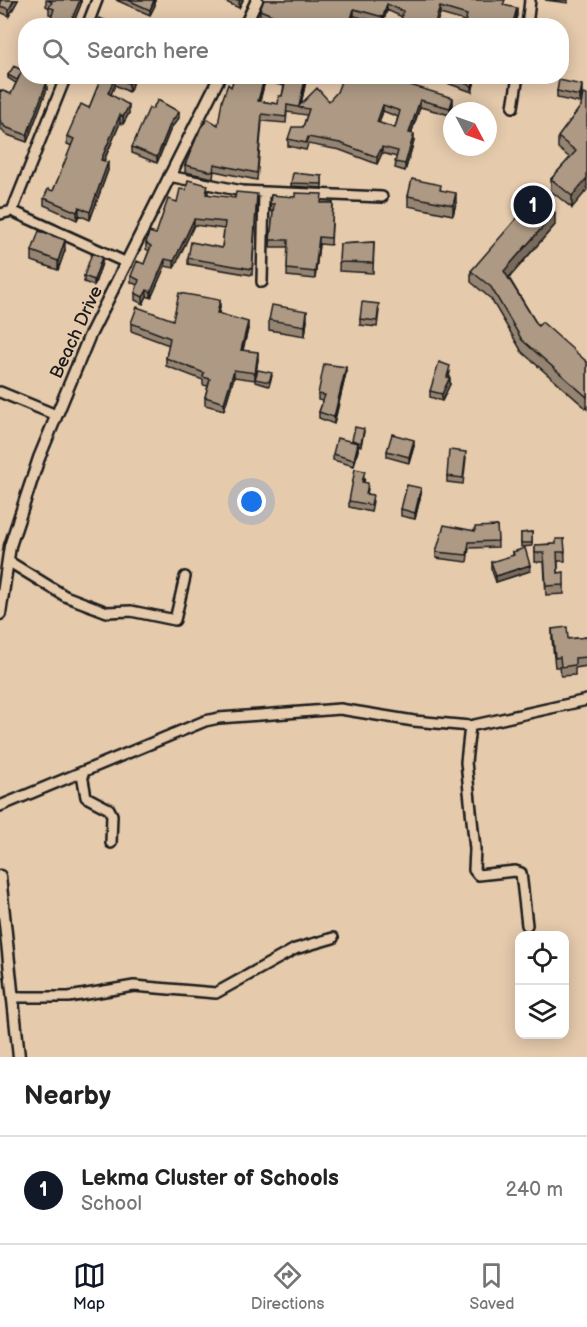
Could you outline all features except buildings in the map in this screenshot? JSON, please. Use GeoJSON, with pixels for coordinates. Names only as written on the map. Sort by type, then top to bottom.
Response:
{"type":"FeatureCollection","features":[{"type":"Feature","properties":{"kind":"street"},"geometry":{"type":"LineString","coordinates":[[90,18],[97,0]]}},
{"type":"Feature","properties":{"kind":"street"},"geometry":{"type":"LineString","coordinates":[[249,18],[257,0]]}},
{"type":"Feature","properties":{"kind":"street"},"geometry":{"type":"LineString","coordinates":[[528,18],[530,0]]}},
{"type":"Feature","properties":{"kind":"street"},"geometry":{"type":"LineString","coordinates":[[12,211],[63,84]]}},
{"type":"Feature","properties":{"kind":"street","name":"Beach Drive"},"geometry":{"type":"LineString","coordinates":[[0,614],[8,561],[35,469],[56,416],[89,338],[216,84]]}},
{"type":"Feature","properties":{"kind":"street"},"geometry":{"type":"LineString","coordinates":[[513,106],[517,84]]}},
{"type":"Feature","properties":{"kind":"street"},"geometry":{"type":"LineString","coordinates":[[169,176],[242,190],[382,197]]}},
{"type":"Feature","properties":{"kind":"street"},"geometry":{"type":"LineString","coordinates":[[262,282],[264,192]]}},
{"type":"Feature","properties":{"kind":"street"},"geometry":{"type":"LineString","coordinates":[[0,214],[12,211],[127,263]]}},
{"type":"Feature","properties":{"kind":"street"},"geometry":{"type":"LineString","coordinates":[[0,392],[56,416]]}},
{"type":"Feature","properties":{"kind":"street"},"geometry":{"type":"LineString","coordinates":[[8,561],[65,596],[107,612],[131,611],[175,620],[185,577]]}},
{"type":"Feature","properties":{"kind":"street"},"geometry":{"type":"LineString","coordinates":[[0,806],[204,721],[219,718],[340,709],[414,721],[470,726],[587,700]]}},
{"type":"Feature","properties":{"kind":"street"},"geometry":{"type":"LineString","coordinates":[[470,726],[466,762],[475,849],[474,870],[478,875],[515,871],[521,873],[527,925]]}},
{"type":"Feature","properties":{"kind":"street"},"geometry":{"type":"LineString","coordinates":[[81,774],[86,797],[105,806],[112,815],[111,843]]}},
{"type":"Feature","properties":{"kind":"street"},"geometry":{"type":"LineString","coordinates":[[0,876],[19,1057]]}},
{"type":"Feature","properties":{"kind":"street"},"geometry":{"type":"LineString","coordinates":[[12,997],[69,997],[134,986],[216,993],[295,949],[333,938]]}},
{"type":"Feature","properties":{"kind":"place","name":"Lekma Cluster of Schools"},"geometry":{"type":"Point","coordinates":[533,205]}}]}
